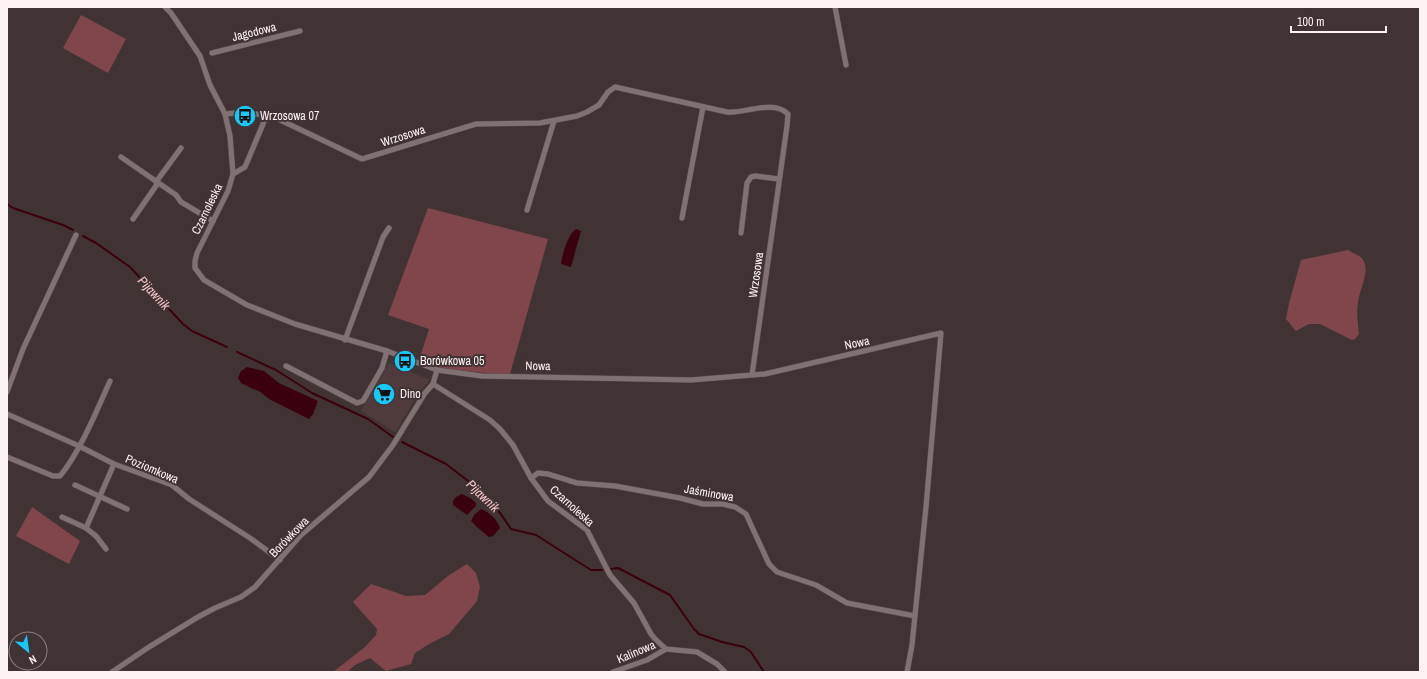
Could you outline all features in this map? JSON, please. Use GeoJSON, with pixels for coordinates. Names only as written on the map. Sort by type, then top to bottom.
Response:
{"type":"FeatureCollection","features":[{"type":"Feature","properties":{"kind":"street","name":"Czarnoleska"},"geometry":{"type":"LineString","coordinates":[[165,7],[176,20],[200,56],[210,85],[225,114],[230,136],[233,174],[228,191],[195,261],[195,268],[204,280],[247,306],[295,324],[345,340],[387,351],[438,370]]}},
{"type":"Feature","properties":{"kind":"street"},"geometry":{"type":"LineString","coordinates":[[835,7],[846,65]]}},
{"type":"Feature","properties":{"kind":"street","name":"Jagodowa"},"geometry":{"type":"LineString","coordinates":[[212,53],[300,31]]}},
{"type":"Feature","properties":{"kind":"street","name":"Wrzosowa"},"geometry":{"type":"LineString","coordinates":[[225,114],[247,112],[276,118],[362,159],[476,124],[523,124],[554,121],[587,112],[599,105],[608,92],[615,87],[734,113],[764,107],[786,112],[788,114],[752,375]]}},
{"type":"Feature","properties":{"kind":"street"},"geometry":{"type":"LineString","coordinates":[[682,218],[703,107]]}},
{"type":"Feature","properties":{"kind":"street"},"geometry":{"type":"LineString","coordinates":[[233,174],[245,167],[266,117]]}},
{"type":"Feature","properties":{"kind":"street"},"geometry":{"type":"LineString","coordinates":[[527,210],[554,121]]}},
{"type":"Feature","properties":{"kind":"street"},"geometry":{"type":"LineString","coordinates":[[133,219],[181,148]]}},
{"type":"Feature","properties":{"kind":"street"},"geometry":{"type":"LineString","coordinates":[[121,157],[176,196],[181,202],[213,221]]}},
{"type":"Feature","properties":{"kind":"street"},"geometry":{"type":"LineString","coordinates":[[741,232],[747,183],[751,177],[755,176],[779,179]]}},
{"type":"Feature","properties":{"kind":"street"},"geometry":{"type":"LineString","coordinates":[[345,340],[383,237],[389,228]]}},
{"type":"Feature","properties":{"kind":"street"},"geometry":{"type":"LineString","coordinates":[[7,392],[23,349],[76,235]]}},
{"type":"Feature","properties":{"kind":"street","name":"Nowa"},"geometry":{"type":"LineString","coordinates":[[438,370],[502,377],[691,380],[765,374],[781,371],[941,333],[926,507],[912,645],[907,672]]}},
{"type":"Feature","properties":{"kind":"street"},"geometry":{"type":"LineString","coordinates":[[286,366],[357,403],[363,401],[382,368],[387,351]]}},
{"type":"Feature","properties":{"kind":"street","name":"Borówkowa"},"geometry":{"type":"LineString","coordinates":[[112,672],[198,617],[246,594],[263,580],[301,535],[369,477],[393,445],[425,393],[433,384],[438,370]]}},
{"type":"Feature","properties":{"kind":"street"},"geometry":{"type":"LineString","coordinates":[[7,457],[53,476],[60,476],[65,470],[78,446],[110,381]]}},
{"type":"Feature","properties":{"kind":"street","name":"Czarnoleska"},"geometry":{"type":"LineString","coordinates":[[433,384],[490,420],[500,429],[513,445],[531,478],[548,501],[587,530],[610,575],[634,603],[651,634],[666,649]]}},
{"type":"Feature","properties":{"kind":"street","name":"Poziomkowa"},"geometry":{"type":"LineString","coordinates":[[7,414],[114,464],[172,485],[189,499],[250,538],[280,560]]}},
{"type":"Feature","properties":{"kind":"street"},"geometry":{"type":"LineString","coordinates":[[86,528],[114,464]]}},
{"type":"Feature","properties":{"kind":"street","name":"Jaśminowa"},"geometry":{"type":"LineString","coordinates":[[531,478],[538,473],[548,474],[577,483],[615,486],[680,498],[703,504],[723,504],[735,507],[746,514],[769,564],[777,572],[816,585],[847,603],[915,616]]}},
{"type":"Feature","properties":{"kind":"street"},"geometry":{"type":"LineString","coordinates":[[75,485],[127,509]]}},
{"type":"Feature","properties":{"kind":"street"},"geometry":{"type":"LineString","coordinates":[[62,517],[86,528],[96,536],[106,549]]}},
{"type":"Feature","properties":{"kind":"street"},"geometry":{"type":"LineString","coordinates":[[666,649],[697,652],[717,664],[725,672]]}},
{"type":"Feature","properties":{"kind":"street","name":"Kalinowa"},"geometry":{"type":"LineString","coordinates":[[613,672],[648,660],[666,649]]}},
{"type":"Feature","properties":{"kind":"shaded area"},"geometry":{"type":"Polygon","coordinates":[[[81,15],[126,39],[108,73],[63,48],[81,15]]]}},
{"type":"Feature","properties":{"kind":"shaded area"},"geometry":{"type":"Polygon","coordinates":[[[428,208],[548,239],[510,374],[440,368],[419,360],[429,329],[388,315],[428,208]]]}},
{"type":"Feature","properties":{"kind":"shaded area"},"geometry":{"type":"Polygon","coordinates":[[[576,229],[581,231],[571,267],[561,264],[564,250],[570,235],[576,229]]]}},
{"type":"Feature","properties":{"kind":"shaded area"},"geometry":{"type":"Polygon","coordinates":[[[1348,250],[1363,260],[1366,272],[1357,307],[1359,334],[1352,340],[1320,324],[1309,324],[1296,331],[1286,319],[1301,260],[1348,250]]]}},
{"type":"Feature","properties":{"kind":"shaded area"},"geometry":{"type":"Polygon","coordinates":[[[389,363],[430,380],[420,391],[395,432],[361,411],[389,363]]]}},
{"type":"Feature","properties":{"kind":"shaded area"},"geometry":{"type":"Polygon","coordinates":[[[247,367],[264,371],[279,383],[318,401],[313,414],[309,419],[269,399],[259,391],[241,383],[238,378],[241,371],[247,367]]]}},
{"type":"Feature","properties":{"kind":"shaded area"},"geometry":{"type":"Polygon","coordinates":[[[462,494],[476,503],[476,506],[467,515],[453,505],[453,501],[456,497],[462,494]]]}},
{"type":"Feature","properties":{"kind":"shaded area"},"geometry":{"type":"Polygon","coordinates":[[[32,507],[80,541],[69,564],[16,536],[32,507]]]}},
{"type":"Feature","properties":{"kind":"shaded area"},"geometry":{"type":"Polygon","coordinates":[[[481,509],[492,516],[499,525],[500,528],[493,536],[489,537],[471,521],[474,515],[481,509]]]}},
{"type":"Feature","properties":{"kind":"shaded area"},"geometry":{"type":"Polygon","coordinates":[[[467,564],[476,573],[480,587],[477,601],[449,634],[415,653],[411,664],[386,671],[370,658],[355,665],[347,672],[333,672],[365,647],[376,635],[377,629],[353,602],[371,584],[406,596],[425,595],[448,576],[467,564]]]}},
{"type":"Feature","properties":{"kind":"waterway","name":"Pijawnik"},"geometry":{"type":"LineString","coordinates":[[7,204],[13,208],[63,225],[73,230]]}},
{"type":"Feature","properties":{"kind":"waterway","name":"Pijawnik"},"geometry":{"type":"LineString","coordinates":[[83,236],[96,243],[130,267],[183,324],[192,331],[227,347]]}},
{"type":"Feature","properties":{"kind":"waterway","name":"Pijawnik"},"geometry":{"type":"LineString","coordinates":[[237,352],[276,370],[312,393],[368,419],[393,437]]}},
{"type":"Feature","properties":{"kind":"waterway","name":"Pijawnik"},"geometry":{"type":"LineString","coordinates":[[402,442],[446,464],[484,493],[496,507],[511,529],[536,535],[591,570],[602,570]]}},
{"type":"Feature","properties":{"kind":"waterway","name":"Pijawnik"},"geometry":{"type":"LineString","coordinates":[[611,569],[618,568],[670,595],[699,634],[722,642],[744,647],[751,652],[764,672]]}},
{"type":"Feature","properties":{"kind":"place","name":"Wrzosowa 07"},"geometry":{"type":"Point","coordinates":[245,116]}},
{"type":"Feature","properties":{"kind":"place","name":"Borówkowa 05"},"geometry":{"type":"Point","coordinates":[405,361]}},
{"type":"Feature","properties":{"kind":"place","name":"Dino"},"geometry":{"type":"Point","coordinates":[384,394]}}]}
